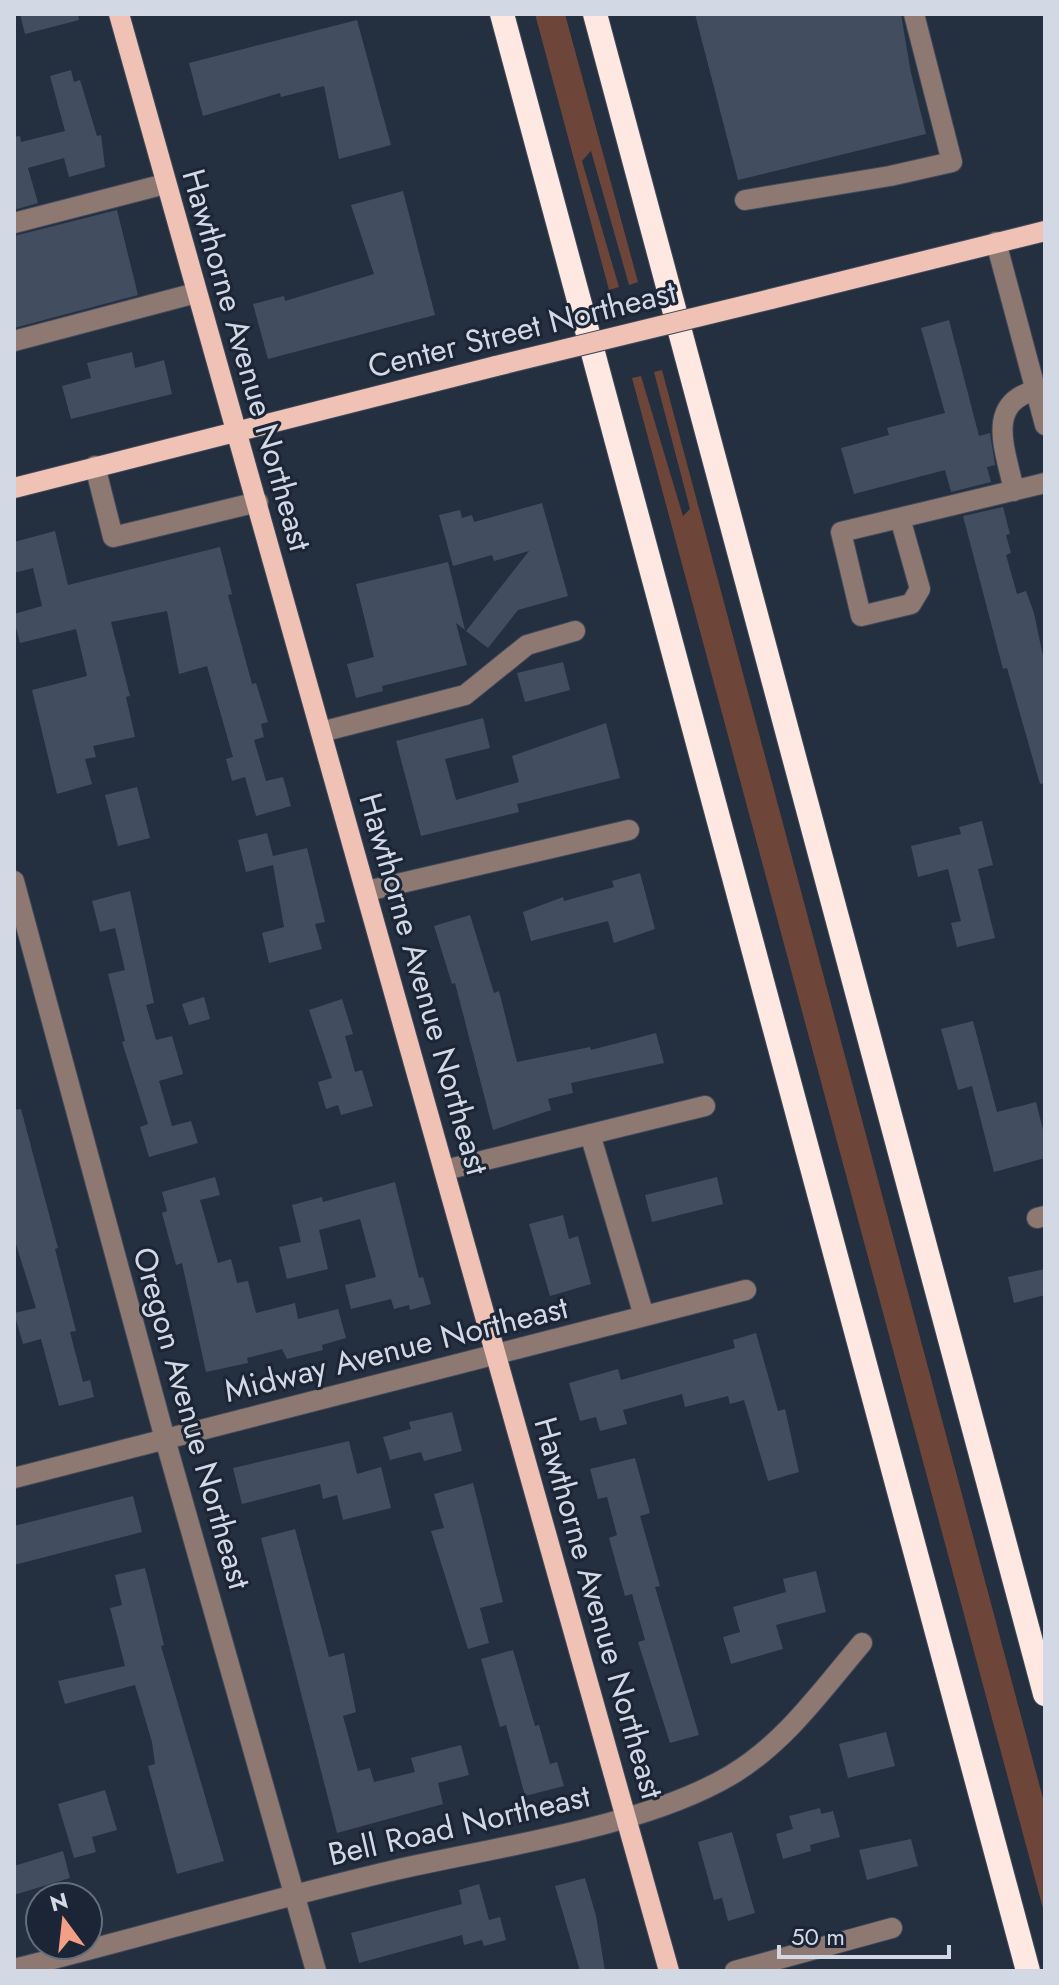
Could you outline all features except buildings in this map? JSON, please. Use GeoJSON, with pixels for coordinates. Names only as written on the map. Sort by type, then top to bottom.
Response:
{"type":"FeatureCollection","features":[{"type":"Feature","properties":{"kind":"highway"},"geometry":{"type":"LineString","coordinates":[[502,14],[1028,1971]]}},
{"type":"Feature","properties":{"kind":"highway"},"geometry":{"type":"LineString","coordinates":[[595,14],[1045,1694]]}},
{"type":"Feature","properties":{"kind":"main road","name":"Hawthorne Avenue Northeast"},"geometry":{"type":"LineString","coordinates":[[119,14],[669,1971]]}},
{"type":"Feature","properties":{"kind":"main road","name":"Center Street Northeast"},"geometry":{"type":"LineString","coordinates":[[14,488],[1045,231]]}},
{"type":"Feature","properties":{"kind":"street"},"geometry":{"type":"LineString","coordinates":[[745,200],[890,176],[952,162],[914,14]]}},
{"type":"Feature","properties":{"kind":"street"},"geometry":{"type":"LineString","coordinates":[[14,223],[165,184]]}},
{"type":"Feature","properties":{"kind":"street"},"geometry":{"type":"LineString","coordinates":[[996,242],[1045,425]]}},
{"type":"Feature","properties":{"kind":"street"},"geometry":{"type":"LineString","coordinates":[[14,341],[196,293]]}},
{"type":"Feature","properties":{"kind":"street"},"geometry":{"type":"LineString","coordinates":[[1014,491],[1003,435],[1005,409],[1015,396],[1036,390]]}},
{"type":"Feature","properties":{"kind":"street"},"geometry":{"type":"LineString","coordinates":[[95,466],[113,537],[258,502]]}},
{"type":"Feature","properties":{"kind":"street"},"geometry":{"type":"LineString","coordinates":[[900,518],[920,589],[911,604],[861,616],[841,532],[1045,483]]}},
{"type":"Feature","properties":{"kind":"street"},"geometry":{"type":"LineString","coordinates":[[321,732],[465,695],[527,645],[575,631]]}},
{"type":"Feature","properties":{"kind":"street"},"geometry":{"type":"LineString","coordinates":[[367,891],[629,830]]}},
{"type":"Feature","properties":{"kind":"street","name":"Oregon Avenue Northeast"},"geometry":{"type":"LineString","coordinates":[[14,881],[165,1439],[316,1971]]}},
{"type":"Feature","properties":{"kind":"street"},"geometry":{"type":"LineString","coordinates":[[445,1170],[705,1106]]}},
{"type":"Feature","properties":{"kind":"street"},"geometry":{"type":"LineString","coordinates":[[590,1134],[644,1316]]}},
{"type":"Feature","properties":{"kind":"street","name":"Midway Avenue Northeast"},"geometry":{"type":"LineString","coordinates":[[14,1478],[746,1290]]}},
{"type":"Feature","properties":{"kind":"street","name":"Bell Road Northeast"},"geometry":{"type":"LineString","coordinates":[[14,1969],[295,1894],[626,1817],[710,1786],[750,1762],[792,1726],[862,1643]]}},
{"type":"Feature","properties":{"kind":"street"},"geometry":{"type":"LineString","coordinates":[[735,1971],[892,1928]]}},
{"type":"Feature","properties":{"kind":"shaded area"},"geometry":{"type":"Polygon","coordinates":[[[535,14],[565,14],[638,282],[629,285],[591,151],[582,161],[619,287],[609,290],[535,14]]]}},
{"type":"Feature","properties":{"kind":"shaded area"},"geometry":{"type":"Polygon","coordinates":[[[662,370],[1045,1806],[1045,1916],[632,378],[641,376],[683,516],[690,509],[654,372],[662,370]]]}}]}
